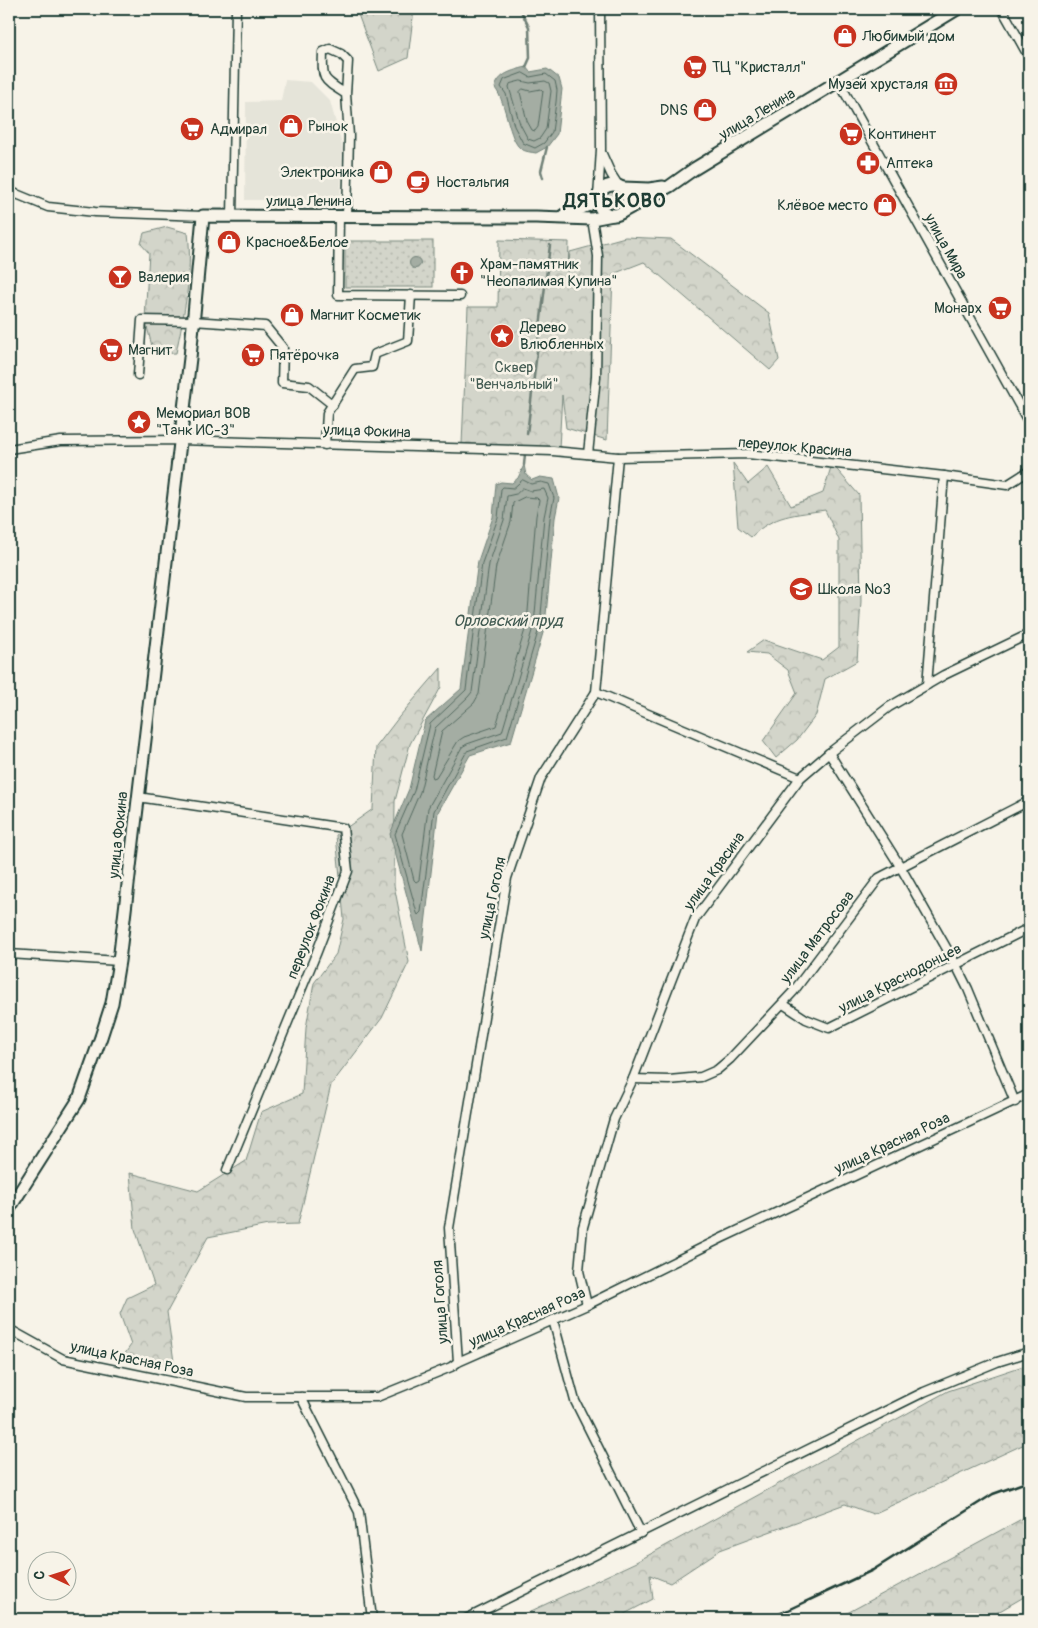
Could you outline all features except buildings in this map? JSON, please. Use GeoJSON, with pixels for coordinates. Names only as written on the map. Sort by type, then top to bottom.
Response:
{"type":"FeatureCollection","features":[{"type":"Feature","properties":{"kind":"main road","name":"улица Ленина"},"geometry":{"type":"LineString","coordinates":[[203,216],[560,217],[592,219],[617,213],[670,186],[694,169],[957,9]]}},
{"type":"Feature","properties":{"kind":"main road"},"geometry":{"type":"LineString","coordinates":[[621,187],[626,192],[628,200],[625,209],[617,213],[608,214],[600,208],[598,198],[600,192],[611,184],[621,187],[649,189],[670,186]]}},
{"type":"Feature","properties":{"kind":"main road"},"geometry":{"type":"LineString","coordinates":[[560,217],[586,206],[598,198]]}},
{"type":"Feature","properties":{"kind":"main road","name":"улица Фокина"},"geometry":{"type":"LineString","coordinates":[[9,1209],[79,1099],[112,1003],[119,961],[180,440],[203,216]]}},
{"type":"Feature","properties":{"kind":"street"},"geometry":{"type":"LineString","coordinates":[[232,216],[236,9]]}},
{"type":"Feature","properties":{"kind":"street"},"geometry":{"type":"LineString","coordinates":[[598,198],[601,149],[600,9]]}},
{"type":"Feature","properties":{"kind":"street"},"geometry":{"type":"LineString","coordinates":[[1002,9],[1029,57]]}},
{"type":"Feature","properties":{"kind":"street"},"geometry":{"type":"LineString","coordinates":[[346,94],[327,82],[322,74],[323,52],[330,49],[341,54],[348,61],[346,94],[349,136],[338,295],[460,296]]}},
{"type":"Feature","properties":{"kind":"street","name":"улица Мира"},"geometry":{"type":"LineString","coordinates":[[838,82],[1029,423]]}},
{"type":"Feature","properties":{"kind":"street"},"geometry":{"type":"LineString","coordinates":[[601,149],[611,174],[621,187]]}},
{"type":"Feature","properties":{"kind":"street","name":"улица Ленина"},"geometry":{"type":"LineString","coordinates":[[9,191],[48,207],[95,212],[203,216]]}},
{"type":"Feature","properties":{"kind":"street"},"geometry":{"type":"LineString","coordinates":[[588,454],[596,377],[598,266],[592,219]]}},
{"type":"Feature","properties":{"kind":"street"},"geometry":{"type":"LineString","coordinates":[[325,445],[327,413],[355,368],[372,367],[376,354],[408,341],[411,296]]}},
{"type":"Feature","properties":{"kind":"street"},"geometry":{"type":"LineString","coordinates":[[138,375],[142,320],[193,321],[264,326],[283,348],[282,383],[309,386],[333,405]]}},
{"type":"Feature","properties":{"kind":"street"},"geometry":{"type":"LineString","coordinates":[[9,449],[61,441],[180,440]]}},
{"type":"Feature","properties":{"kind":"street","name":"улица Фокина"},"geometry":{"type":"LineString","coordinates":[[180,440],[553,451]]}},
{"type":"Feature","properties":{"kind":"street","name":"переулок Красина"},"geometry":{"type":"LineString","coordinates":[[553,451],[618,457],[748,454],[944,476],[1006,485],[1029,471]]}},
{"type":"Feature","properties":{"kind":"street","name":"улица Гоголя"},"geometry":{"type":"LineString","coordinates":[[458,1362],[449,1228],[507,878],[541,778],[596,692],[618,457]]}},
{"type":"Feature","properties":{"kind":"street"},"geometry":{"type":"LineString","coordinates":[[927,685],[944,476]]}},
{"type":"Feature","properties":{"kind":"street","name":"улица Красина"},"geometry":{"type":"LineString","coordinates":[[588,1305],[579,1271],[583,1227],[614,1119],[634,1079],[695,919],[800,778],[829,753],[889,707],[927,685],[1029,634]]}},
{"type":"Feature","properties":{"kind":"street"},"geometry":{"type":"LineString","coordinates":[[596,692],[800,778]]}},
{"type":"Feature","properties":{"kind":"street"},"geometry":{"type":"LineString","coordinates":[[829,753],[900,866],[956,965],[968,989],[1015,1102]]}},
{"type":"Feature","properties":{"kind":"street","name":"переулок Фокина"},"geometry":{"type":"LineString","coordinates":[[138,797],[343,828],[348,870],[313,963],[227,1170]]}},
{"type":"Feature","properties":{"kind":"street","name":"улица Матросова"},"geometry":{"type":"LineString","coordinates":[[634,1079],[670,1080],[701,1077],[717,1070],[730,1059],[794,992],[878,878],[1029,801]]}},
{"type":"Feature","properties":{"kind":"street","name":"улица Краснодонцев"},"geometry":{"type":"LineString","coordinates":[[783,1004],[806,1020],[829,1028],[1029,928]]}},
{"type":"Feature","properties":{"kind":"street"},"geometry":{"type":"LineString","coordinates":[[9,954],[119,961]]}},
{"type":"Feature","properties":{"kind":"street","name":"улица Красная Роза"},"geometry":{"type":"LineString","coordinates":[[9,1329],[63,1359],[246,1397],[377,1397],[451,1367],[458,1362],[588,1305],[722,1238],[1029,1094]]}},
{"type":"Feature","properties":{"kind":"street"},"geometry":{"type":"LineString","coordinates":[[553,1320],[575,1401],[641,1533]]}},
{"type":"Feature","properties":{"kind":"street"},"geometry":{"type":"LineString","coordinates":[[466,1619],[924,1392],[997,1362],[1029,1352]]}},
{"type":"Feature","properties":{"kind":"street"},"geometry":{"type":"LineString","coordinates":[[302,1397],[359,1512],[372,1619]]}},
{"type":"Feature","properties":{"kind":"shaded area","name":"Рынок"},"geometry":{"type":"Polygon","coordinates":[[[285,80],[311,82],[330,101],[343,149],[340,200],[245,200],[246,102],[281,101],[285,80]]]}},
{"type":"Feature","properties":{"kind":"green space"},"geometry":{"type":"Polygon","coordinates":[[[356,9],[414,9],[408,58],[379,71],[356,9]]]}},
{"type":"Feature","properties":{"kind":"green space"},"geometry":{"type":"Polygon","coordinates":[[[614,191],[620,194],[623,200],[620,206],[614,209],[608,206],[605,200],[608,194],[614,191]]]}},
{"type":"Feature","properties":{"kind":"green space"},"geometry":{"type":"Polygon","coordinates":[[[167,227],[188,233],[189,278],[176,353],[154,354],[145,319],[149,253],[141,244],[144,233],[167,227]]]}},
{"type":"Feature","properties":{"kind":"green space","name":"Сквер \"Венчальный\""},"geometry":{"type":"Polygon","coordinates":[[[625,237],[671,239],[769,313],[779,360],[770,370],[644,262],[613,274],[607,440],[566,428],[562,395],[559,448],[462,444],[468,307],[498,307],[499,240],[569,242],[568,274],[570,252],[625,237]]]}},
{"type":"Feature","properties":{"kind":"green space"},"geometry":{"type":"Polygon","coordinates":[[[345,241],[433,241],[433,287],[345,287],[345,241]]]}},
{"type":"Feature","properties":{"kind":"green space"},"geometry":{"type":"Polygon","coordinates":[[[733,463],[748,484],[768,467],[791,506],[823,493],[832,464],[859,495],[861,601],[857,661],[825,679],[816,715],[797,740],[776,758],[763,741],[797,693],[788,670],[767,654],[747,652],[764,640],[822,660],[839,647],[839,540],[825,510],[785,517],[768,524],[751,537],[738,527],[733,463]]]}},
{"type":"Feature","properties":{"kind":"green space"},"geometry":{"type":"Polygon","coordinates":[[[441,668],[441,687],[410,744],[395,801],[394,885],[409,962],[382,1018],[331,1085],[298,1224],[268,1225],[208,1237],[167,1312],[175,1369],[124,1355],[131,1345],[120,1314],[127,1298],[154,1285],[135,1229],[130,1173],[198,1191],[246,1161],[261,1112],[302,1094],[306,1028],[314,983],[336,954],[344,919],[336,835],[373,809],[376,747],[441,668]]]}},
{"type":"Feature","properties":{"kind":"green space"},"geometry":{"type":"Polygon","coordinates":[[[1029,1364],[1029,1442],[873,1514],[845,1504],[720,1550],[670,1583],[650,1575],[653,1599],[615,1619],[514,1619],[636,1562],[948,1391],[1029,1364]]]}},
{"type":"Feature","properties":{"kind":"green space"},"geometry":{"type":"Polygon","coordinates":[[[1029,1515],[1029,1594],[986,1619],[836,1619],[1029,1515]]]}},
{"type":"Feature","properties":{"kind":"water"},"geometry":{"type":"Polygon","coordinates":[[[526,67],[530,72],[547,69],[559,78],[562,89],[557,134],[547,147],[536,153],[523,150],[517,144],[495,88],[503,76],[511,71],[526,67]]]}},
{"type":"Feature","properties":{"kind":"water"},"geometry":{"type":"Polygon","coordinates":[[[415,257],[421,263],[415,269],[409,263],[415,257]]]}},
{"type":"Feature","properties":{"kind":"water","name":"Орловский пруд"},"geometry":{"type":"Polygon","coordinates":[[[524,465],[526,475],[532,480],[540,477],[554,479],[559,498],[555,518],[545,626],[511,742],[470,755],[438,812],[422,951],[390,834],[409,789],[425,721],[461,689],[478,561],[493,517],[496,484],[501,482],[512,483],[518,478],[524,465]]]}},
{"type":"Feature","properties":{"kind":"waterway"},"geometry":{"type":"LineString","coordinates":[[520,9],[529,27],[530,58],[526,67]]}},
{"type":"Feature","properties":{"kind":"waterway"},"geometry":{"type":"LineString","coordinates":[[543,178],[541,171],[547,147]]}},
{"type":"Feature","properties":{"kind":"waterway"},"geometry":{"type":"LineString","coordinates":[[527,434],[550,245]]}},
{"type":"Feature","properties":{"kind":"waterway"},"geometry":{"type":"LineString","coordinates":[[524,465],[525,454]]}},
{"type":"Feature","properties":{"kind":"railway"},"geometry":{"type":"LineString","coordinates":[[769,1619],[873,1570],[993,1494],[1029,1481]]}},
{"type":"Feature","properties":{"kind":"place","name":"Любимый дом"},"geometry":{"type":"Point","coordinates":[845,36]}},
{"type":"Feature","properties":{"kind":"place","name":"ТЦ \"Кристалл\""},"geometry":{"type":"Point","coordinates":[695,67]}},
{"type":"Feature","properties":{"kind":"place","name":"Музей хрусталя"},"geometry":{"type":"Point","coordinates":[946,84]}},
{"type":"Feature","properties":{"kind":"place","name":"DNS"},"geometry":{"type":"Point","coordinates":[705,110]}},
{"type":"Feature","properties":{"kind":"place","name":"Рынок"},"geometry":{"type":"Point","coordinates":[291,126]}},
{"type":"Feature","properties":{"kind":"place","name":"Адмирал"},"geometry":{"type":"Point","coordinates":[192,129]}},
{"type":"Feature","properties":{"kind":"place","name":"Континент"},"geometry":{"type":"Point","coordinates":[851,134]}},
{"type":"Feature","properties":{"kind":"place","name":"Аптека"},"geometry":{"type":"Point","coordinates":[868,163]}},
{"type":"Feature","properties":{"kind":"place","name":"Электроника"},"geometry":{"type":"Point","coordinates":[381,172]}},
{"type":"Feature","properties":{"kind":"place","name":"Ностальгия"},"geometry":{"type":"Point","coordinates":[418,182]}},
{"type":"Feature","properties":{"kind":"place","name":"Клёвое место"},"geometry":{"type":"Point","coordinates":[885,205]}},
{"type":"Feature","properties":{"kind":"place","name":"Красное&Белое"},"geometry":{"type":"Point","coordinates":[229,242]}},
{"type":"Feature","properties":{"kind":"place","name":"Храм-памятник \"Неопалимая Купина\""},"geometry":{"type":"Point","coordinates":[462,273]}},
{"type":"Feature","properties":{"kind":"place","name":"Валерия"},"geometry":{"type":"Point","coordinates":[120,277]}},
{"type":"Feature","properties":{"kind":"place","name":"Монарх"},"geometry":{"type":"Point","coordinates":[1000,308]}},
{"type":"Feature","properties":{"kind":"place","name":"Магнит Косметик"},"geometry":{"type":"Point","coordinates":[292,315]}},
{"type":"Feature","properties":{"kind":"place","name":"Дерево Влюбленных"},"geometry":{"type":"Point","coordinates":[502,336]}},
{"type":"Feature","properties":{"kind":"place","name":"Магнит"},"geometry":{"type":"Point","coordinates":[111,350]}},
{"type":"Feature","properties":{"kind":"place","name":"Пятёрочка"},"geometry":{"type":"Point","coordinates":[253,355]}},
{"type":"Feature","properties":{"kind":"place","name":"Мемориал ВОВ \"Танк ИС-3\""},"geometry":{"type":"Point","coordinates":[139,422]}},
{"type":"Feature","properties":{"kind":"place","name":"Школа №3"},"geometry":{"type":"Point","coordinates":[801,589]}},
{"type":"Feature","properties":{"kind":"district","name":"ДЯТЬКОВО"},"geometry":{"type":"Point","coordinates":[615,200]}}]}
